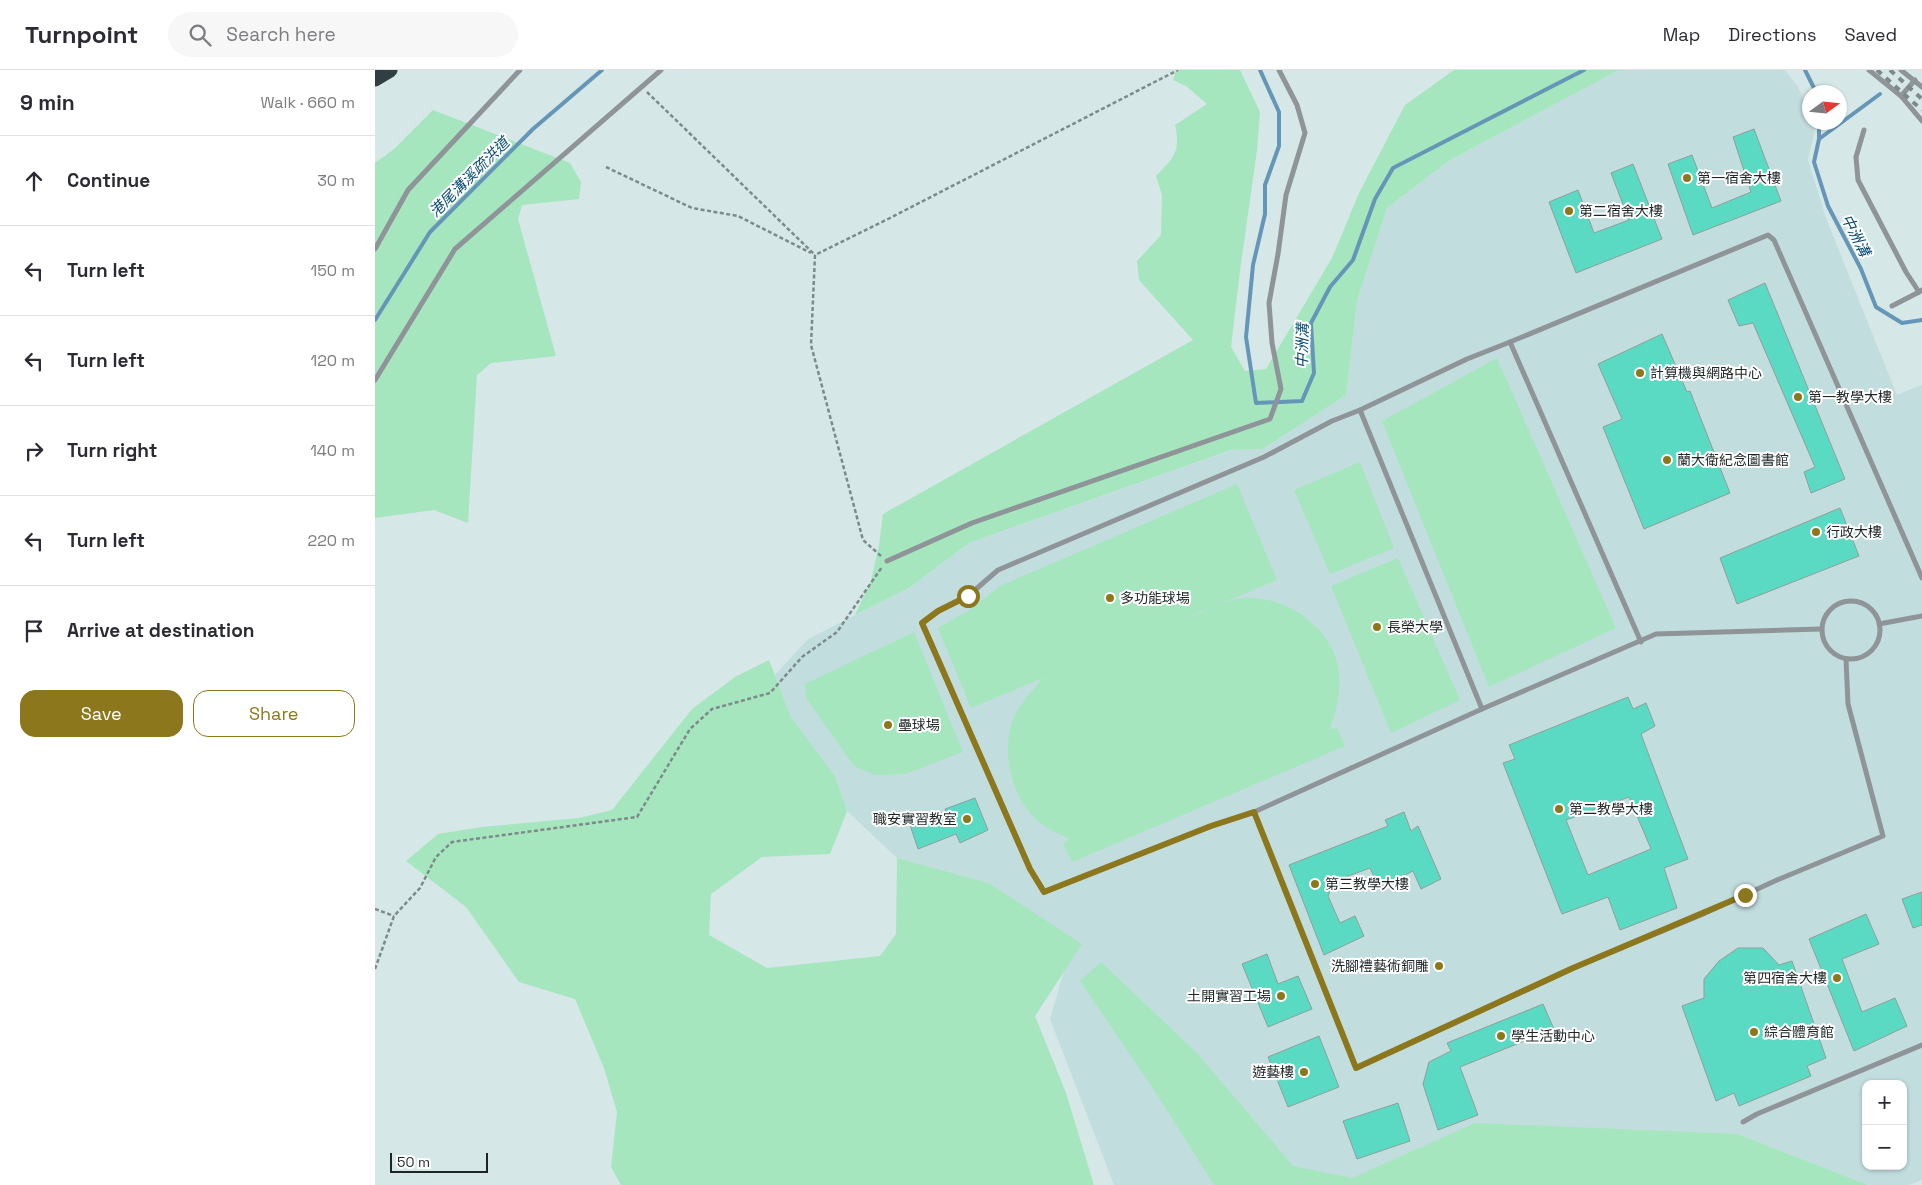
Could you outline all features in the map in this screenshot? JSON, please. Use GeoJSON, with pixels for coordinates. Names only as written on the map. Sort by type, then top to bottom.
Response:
{"type":"FeatureCollection","features":[{"type":"Feature","properties":{"kind":"highway"},"geometry":{"type":"LineString","coordinates":[[375,73],[379,70]]}},
{"type":"Feature","properties":{"kind":"highway"},"geometry":{"type":"LineString","coordinates":[[375,79],[390,70]]}},
{"type":"Feature","properties":{"kind":"lane"},"geometry":{"type":"LineString","coordinates":[[375,249],[408,190],[520,70]]}},
{"type":"Feature","properties":{"kind":"lane"},"geometry":{"type":"LineString","coordinates":[[375,380],[455,249],[661,70]]}},
{"type":"Feature","properties":{"kind":"lane"},"geometry":{"type":"LineString","coordinates":[[887,561],[972,523],[1270,419],[1281,389],[1272,343],[1269,302],[1278,254],[1285,195],[1305,134],[1297,105],[1279,70]]}},
{"type":"Feature","properties":{"kind":"lane"},"geometry":{"type":"LineString","coordinates":[[1869,70],[1901,96],[1922,120]]}},
{"type":"Feature","properties":{"kind":"lane"},"geometry":{"type":"LineString","coordinates":[[1901,70],[1915,80],[1922,88]]}},
{"type":"Feature","properties":{"kind":"lane"},"geometry":{"type":"LineString","coordinates":[[1901,96],[1915,80]]}},
{"type":"Feature","properties":{"kind":"lane"},"geometry":{"type":"LineString","coordinates":[[1864,130],[1856,157],[1858,180],[1906,272],[1920,291],[1892,306]]}},
{"type":"Feature","properties":{"kind":"lane"},"geometry":{"type":"LineString","coordinates":[[1821,629],[1656,634],[1482,709],[1254,812],[1044,892],[1030,869],[922,623],[938,611],[968,596],[998,570],[1265,457],[1332,421],[1360,410],[1467,358],[1768,235],[1775,240],[1922,578]]}},
{"type":"Feature","properties":{"kind":"lane"},"geometry":{"type":"LineString","coordinates":[[1510,342],[1641,642]]}},
{"type":"Feature","properties":{"kind":"lane"},"geometry":{"type":"LineString","coordinates":[[1360,410],[1482,709]]}},
{"type":"Feature","properties":{"kind":"lane"},"geometry":{"type":"LineString","coordinates":[[1845,602],[1856,602],[1867,606],[1875,614],[1879,624],[1880,635],[1876,646],[1868,654],[1858,659],[1846,660],[1827,648],[1821,629],[1826,615],[1834,606],[1845,602]]}},
{"type":"Feature","properties":{"kind":"lane"},"geometry":{"type":"LineString","coordinates":[[1879,624],[1922,616]]}},
{"type":"Feature","properties":{"kind":"lane"},"geometry":{"type":"LineString","coordinates":[[1254,812],[1356,1068],[1573,968],[1883,836],[1848,704],[1846,660]]}},
{"type":"Feature","properties":{"kind":"lane"},"geometry":{"type":"LineString","coordinates":[[1743,1122],[1757,1114],[1922,1045]]}},
{"type":"Feature","properties":{"kind":"path"},"geometry":{"type":"LineString","coordinates":[[815,255],[888,220],[1178,70]]}},
{"type":"Feature","properties":{"kind":"path"},"geometry":{"type":"LineString","coordinates":[[375,969],[394,916],[420,888],[436,856],[452,842],[637,817],[690,729],[712,709],[770,693],[802,657],[837,632],[887,561],[863,540],[811,344],[815,255],[641,86]]}},
{"type":"Feature","properties":{"kind":"path"},"geometry":{"type":"LineString","coordinates":[[606,167],[692,208],[738,216],[815,255]]}},
{"type":"Feature","properties":{"kind":"path"},"geometry":{"type":"LineString","coordinates":[[375,909],[394,916]]}},
{"type":"Feature","properties":{"kind":"shaded area","name":"長榮大學"},"geometry":{"type":"Polygon","coordinates":[[[1619,70],[1785,70],[1798,87],[1802,96],[1802,130],[1815,130],[1808,160],[1826,218],[1897,395],[1922,385],[1922,1180],[1909,1185],[1868,1185],[1738,1134],[1352,1178],[1334,1185],[1114,1185],[1050,1019],[1072,944],[989,883],[897,858],[847,811],[835,776],[791,717],[775,675],[808,639],[909,588],[969,543],[1232,450],[1263,449],[1346,395],[1357,301],[1387,208],[1450,160],[1619,70]]]}},
{"type":"Feature","properties":{"kind":"green space"},"geometry":{"type":"Polygon","coordinates":[[[1176,70],[1240,70],[1260,112],[1257,150],[1231,347],[1245,371],[1266,369],[1332,258],[1359,193],[1405,105],[1454,70],[1619,70],[1450,160],[1387,208],[1357,301],[1346,395],[1263,449],[1231,450],[969,543],[909,588],[855,615],[871,581],[879,545],[883,514],[1193,340],[1139,280],[1137,261],[1161,235],[1162,195],[1156,176],[1175,154],[1177,134],[1175,125],[1207,104],[1186,86],[1173,80],[1176,70]]]}},
{"type":"Feature","properties":{"kind":"green space"},"geometry":{"type":"Polygon","coordinates":[[[433,110],[570,163],[581,182],[579,199],[522,205],[518,219],[556,356],[491,363],[477,375],[468,523],[434,510],[375,518],[375,163],[394,149],[433,110]]]}},
{"type":"Feature","properties":{"kind":"green space"},"geometry":{"type":"Polygon","coordinates":[[[1497,358],[1616,628],[1489,687],[1382,421],[1497,358]]]}},
{"type":"Feature","properties":{"kind":"green space"},"geometry":{"type":"Polygon","coordinates":[[[1360,462],[1394,548],[1330,574],[1294,490],[1360,462]]]}},
{"type":"Feature","properties":{"kind":"green space"},"geometry":{"type":"Polygon","coordinates":[[[1237,484],[1277,580],[1223,602],[1243,598],[1276,602],[1306,618],[1318,629],[1329,642],[1336,657],[1339,673],[1339,695],[1330,729],[1337,728],[1345,746],[1072,862],[1063,843],[1070,839],[1054,832],[1039,822],[1021,800],[1015,787],[1008,757],[1010,728],[1015,715],[1043,678],[971,708],[938,628],[971,609],[1000,586],[1237,484]]]}},
{"type":"Feature","properties":{"kind":"green space"},"geometry":{"type":"Polygon","coordinates":[[[1398,558],[1460,700],[1391,733],[1331,586],[1398,558]]]}},
{"type":"Feature","properties":{"kind":"green space","name":"壘球場"},"geometry":{"type":"Polygon","coordinates":[[[914,632],[963,752],[905,774],[875,775],[854,766],[806,698],[805,684],[914,632]]]}},
{"type":"Feature","properties":{"kind":"green space"},"geometry":{"type":"Polygon","coordinates":[[[769,660],[791,717],[835,776],[847,811],[830,854],[762,857],[711,894],[709,935],[767,968],[880,956],[896,934],[897,858],[989,883],[1082,944],[1035,1016],[1066,1093],[1094,1185],[621,1185],[611,1167],[617,1112],[604,1068],[575,999],[519,982],[466,907],[406,861],[438,834],[482,827],[579,818],[612,810],[692,709],[735,677],[769,660]]]}},
{"type":"Feature","properties":{"kind":"green space"},"geometry":{"type":"Polygon","coordinates":[[[1101,962],[1196,1052],[1293,1166],[1352,1178],[1475,1123],[1738,1134],[1868,1185],[1214,1185],[1154,1090],[1080,981],[1101,962]]]}},
{"type":"Feature","properties":{"kind":"building","name":"第一宿舍大樓"},"geometry":{"type":"Polygon","coordinates":[[[1754,129],[1781,201],[1693,235],[1668,164],[1692,155],[1712,208],[1751,192],[1733,137],[1754,129]]]}},
{"type":"Feature","properties":{"kind":"building","name":"第二宿舍大樓"},"geometry":{"type":"Polygon","coordinates":[[[1633,164],[1662,239],[1576,273],[1549,202],[1578,190],[1594,233],[1629,220],[1611,173],[1633,164]]]}},
{"type":"Feature","properties":{"kind":"building","name":"第一教學大樓"},"geometry":{"type":"Polygon","coordinates":[[[1765,283],[1845,479],[1811,493],[1804,472],[1815,467],[1753,323],[1739,326],[1728,300],[1765,283]]]}},
{"type":"Feature","properties":{"kind":"building","name":"蘭大衛紀念圖書館"},"geometry":{"type":"Polygon","coordinates":[[[1662,334],[1687,392],[1690,391],[1730,493],[1644,529],[1603,427],[1622,419],[1598,364],[1662,334]]]}},
{"type":"Feature","properties":{"kind":"building","name":"行政大樓"},"geometry":{"type":"Polygon","coordinates":[[[1840,508],[1859,556],[1737,604],[1720,558],[1840,508]]]}},
{"type":"Feature","properties":{"kind":"building","name":"第二教學大樓"},"geometry":{"type":"Polygon","coordinates":[[[1628,697],[1633,709],[1646,703],[1655,726],[1641,734],[1688,859],[1664,868],[1677,908],[1620,930],[1608,897],[1562,914],[1503,763],[1515,759],[1509,745],[1628,697]],[[1629,797],[1566,820],[1588,875],[1651,849],[1629,797]]]}},
{"type":"Feature","properties":{"kind":"building"},"geometry":{"type":"Polygon","coordinates":[[[975,798],[988,830],[960,843],[956,834],[918,849],[910,825],[975,798]]]}},
{"type":"Feature","properties":{"kind":"building","name":"第三教學大樓"},"geometry":{"type":"Polygon","coordinates":[[[1404,812],[1411,831],[1418,826],[1441,879],[1421,889],[1413,871],[1379,888],[1370,868],[1335,881],[1328,896],[1340,923],[1355,916],[1364,936],[1324,955],[1289,865],[1388,826],[1385,820],[1404,812]]]}},
{"type":"Feature","properties":{"kind":"building"},"geometry":{"type":"Polygon","coordinates":[[[1922,892],[1922,925],[1913,928],[1902,899],[1922,892]]]}},
{"type":"Feature","properties":{"kind":"building","name":"第四宿舍大樓"},"geometry":{"type":"Polygon","coordinates":[[[1866,914],[1879,944],[1842,959],[1862,1012],[1895,998],[1907,1026],[1854,1051],[1809,939],[1866,914]]]}},
{"type":"Feature","properties":{"kind":"building","name":"綜合體育館"},"geometry":{"type":"Polygon","coordinates":[[[1738,948],[1763,948],[1779,965],[1792,961],[1826,1058],[1807,1066],[1811,1076],[1739,1106],[1734,1093],[1716,1101],[1682,1006],[1704,998],[1704,979],[1719,961],[1738,948]]]}},
{"type":"Feature","properties":{"kind":"building","name":"土開實習工場"},"geometry":{"type":"Polygon","coordinates":[[[1267,954],[1278,984],[1298,976],[1312,1009],[1268,1027],[1242,964],[1267,954]]]}},
{"type":"Feature","properties":{"kind":"building"},"geometry":{"type":"Polygon","coordinates":[[[1543,1004],[1554,1029],[1460,1067],[1478,1115],[1438,1130],[1423,1084],[1429,1062],[1451,1051],[1447,1043],[1543,1004]]]}},
{"type":"Feature","properties":{"kind":"building","name":"遊藝樓"},"geometry":{"type":"Polygon","coordinates":[[[1319,1036],[1339,1087],[1288,1107],[1268,1057],[1319,1036]]]}},
{"type":"Feature","properties":{"kind":"building"},"geometry":{"type":"Polygon","coordinates":[[[1398,1103],[1410,1141],[1357,1159],[1343,1121],[1398,1103]]]}},
{"type":"Feature","properties":{"kind":"waterway","name":"港尾溝溪疏洪道"},"geometry":{"type":"LineString","coordinates":[[375,320],[430,232],[533,129],[602,70]]}},
{"type":"Feature","properties":{"kind":"waterway","name":"中洲溝"},"geometry":{"type":"LineString","coordinates":[[1260,70],[1279,112],[1279,146],[1265,185],[1265,214],[1253,265],[1246,337],[1256,403],[1302,401],[1314,373],[1311,323],[1330,287],[1353,260],[1375,199],[1393,168],[1584,70]]}},
{"type":"Feature","properties":{"kind":"waterway","name":"中洲溝"},"geometry":{"type":"LineString","coordinates":[[1805,70],[1812,85]]}},
{"type":"Feature","properties":{"kind":"waterway"},"geometry":{"type":"LineString","coordinates":[[1819,139],[1880,94]]}},
{"type":"Feature","properties":{"kind":"waterway","name":"中洲溝"},"geometry":{"type":"LineString","coordinates":[[1819,130],[1814,162],[1828,206],[1861,269],[1876,307],[1902,323],[1922,320]]}},
{"type":"Feature","properties":{"kind":"railway"},"geometry":{"type":"LineString","coordinates":[[1877,70],[1922,110]]}},
{"type":"Feature","properties":{"kind":"railway"},"geometry":{"type":"LineString","coordinates":[[1890,70],[1922,99]]}},
{"type":"Feature","properties":{"kind":"place","name":"第一宿舍大樓"},"geometry":{"type":"Point","coordinates":[1687,178]}},
{"type":"Feature","properties":{"kind":"place","name":"第二宿舍大樓"},"geometry":{"type":"Point","coordinates":[1569,211]}},
{"type":"Feature","properties":{"kind":"place","name":"計算機與網路中心"},"geometry":{"type":"Point","coordinates":[1640,373]}},
{"type":"Feature","properties":{"kind":"place","name":"第一教學大樓"},"geometry":{"type":"Point","coordinates":[1798,397]}},
{"type":"Feature","properties":{"kind":"place","name":"蘭大衛紀念圖書館"},"geometry":{"type":"Point","coordinates":[1667,460]}},
{"type":"Feature","properties":{"kind":"place","name":"行政大樓"},"geometry":{"type":"Point","coordinates":[1816,532]}},
{"type":"Feature","properties":{"kind":"place","name":"多功能球場"},"geometry":{"type":"Point","coordinates":[1110,598]}},
{"type":"Feature","properties":{"kind":"place","name":"長榮大學"},"geometry":{"type":"Point","coordinates":[1377,627]}},
{"type":"Feature","properties":{"kind":"place","name":"壘球場"},"geometry":{"type":"Point","coordinates":[888,725]}},
{"type":"Feature","properties":{"kind":"place","name":"第二教學大樓"},"geometry":{"type":"Point","coordinates":[1559,809]}},
{"type":"Feature","properties":{"kind":"place","name":"職安實習教室"},"geometry":{"type":"Point","coordinates":[967,819]}},
{"type":"Feature","properties":{"kind":"place","name":"第三教學大樓"},"geometry":{"type":"Point","coordinates":[1315,884]}},
{"type":"Feature","properties":{"kind":"place","name":"洗腳禮藝術銅雕"},"geometry":{"type":"Point","coordinates":[1439,966]}},
{"type":"Feature","properties":{"kind":"place","name":"第四宿舍大樓"},"geometry":{"type":"Point","coordinates":[1837,978]}},
{"type":"Feature","properties":{"kind":"place","name":"土開實習工場"},"geometry":{"type":"Point","coordinates":[1281,996]}},
{"type":"Feature","properties":{"kind":"place","name":"綜合體育館"},"geometry":{"type":"Point","coordinates":[1754,1032]}},
{"type":"Feature","properties":{"kind":"place","name":"學生活動中心"},"geometry":{"type":"Point","coordinates":[1501,1036]}},
{"type":"Feature","properties":{"kind":"place","name":"遊藝樓"},"geometry":{"type":"Point","coordinates":[1304,1072]}},
{"type":"Feature","properties":{"kind":"route"},"geometry":{"type":"LineString","coordinates":[[968,596],[938,611],[922,623],[1030,869],[1044,892],[1211,826],[1254,812],[1356,1068],[1573,968],[1745,895]]}}]}
